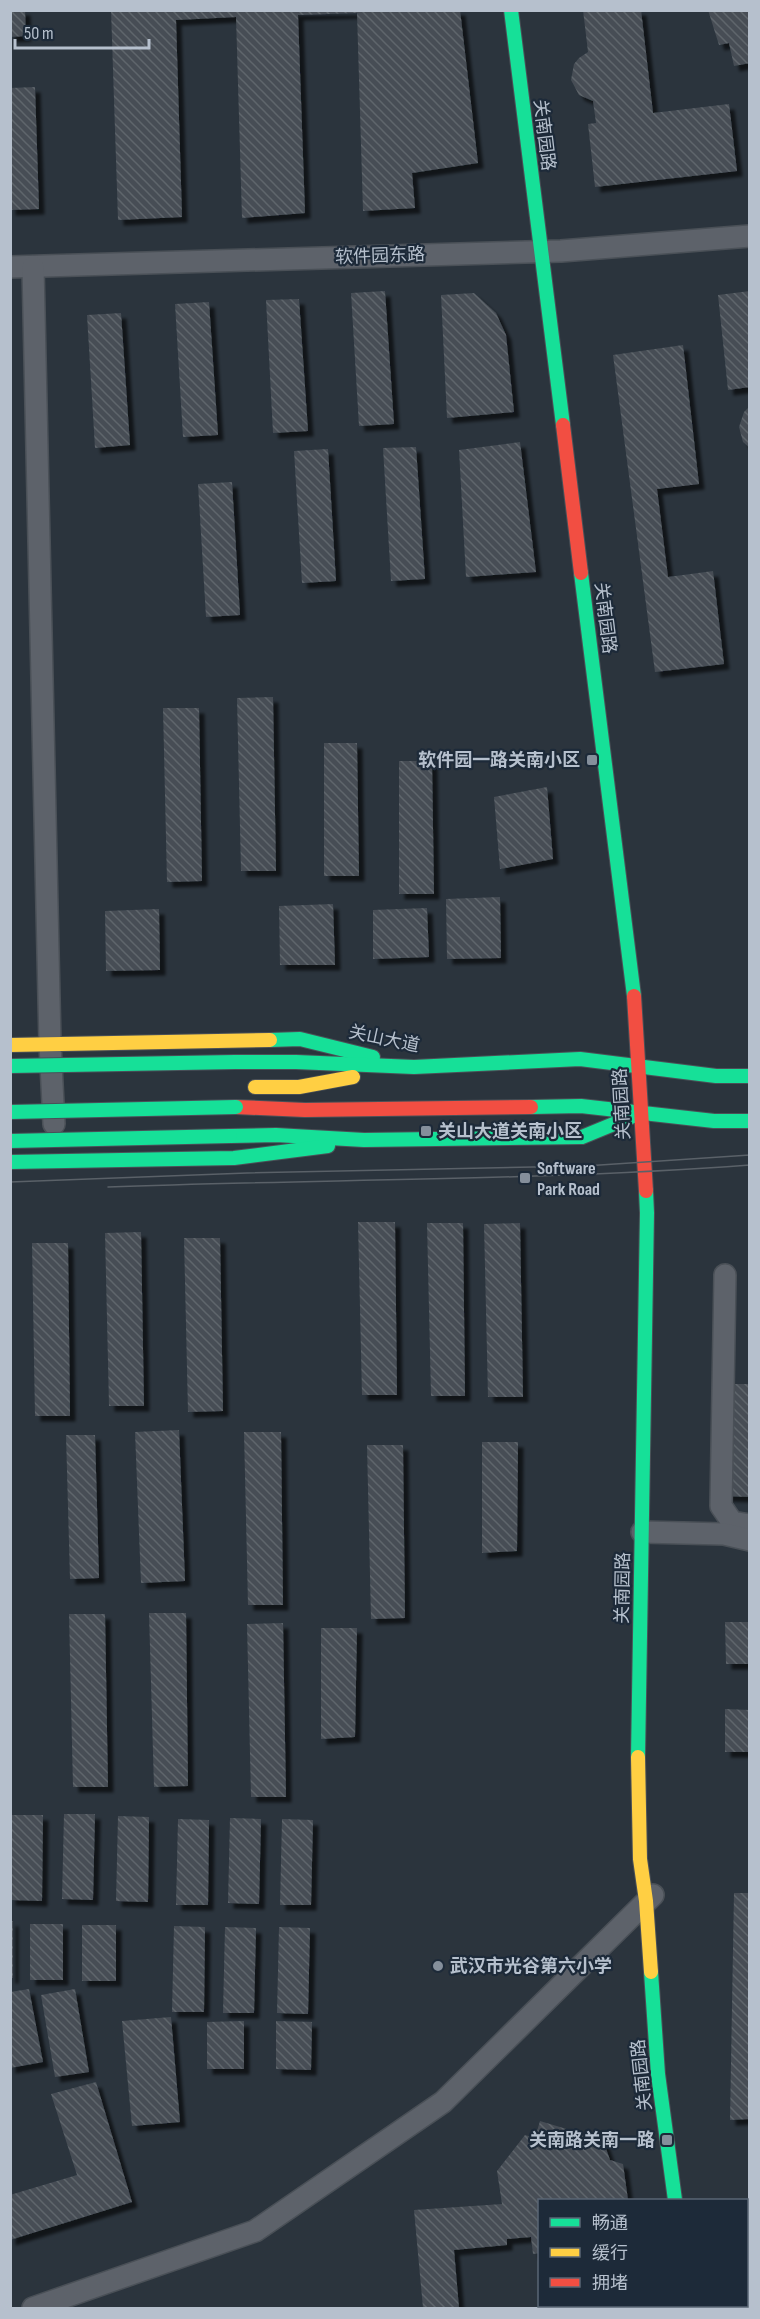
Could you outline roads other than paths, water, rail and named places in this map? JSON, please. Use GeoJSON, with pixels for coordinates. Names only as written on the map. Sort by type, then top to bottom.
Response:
{"type":"FeatureCollection","features":[{"type":"Feature","properties":{"kind":"main road","name":"关南园路"},"geometry":{"type":"LineString","coordinates":[[511,10],[556,250],[634,1000],[647,1214],[654,1532],[638,1777],[640,1859],[651,1896],[669,2073],[687,2199]]}},
{"type":"Feature","properties":{"kind":"main road","name":"关山大道"},"geometry":{"type":"LineString","coordinates":[[10,1046],[300,1039],[414,1066],[580,1059],[716,1076],[750,1076]]}},
{"type":"Feature","properties":{"kind":"main road"},"geometry":{"type":"LineString","coordinates":[[10,1066],[235,1062],[414,1066]]}},
{"type":"Feature","properties":{"kind":"main road"},"geometry":{"type":"LineString","coordinates":[[246,1088],[299,1087],[414,1066]]}},
{"type":"Feature","properties":{"kind":"main road"},"geometry":{"type":"LineString","coordinates":[[34,1092],[70,1091]]}},
{"type":"Feature","properties":{"kind":"main road"},"geometry":{"type":"LineString","coordinates":[[10,1112],[236,1107],[305,1110],[581,1106],[714,1121],[750,1121]]}},
{"type":"Feature","properties":{"kind":"main road"},"geometry":{"type":"LineString","coordinates":[[10,1141],[276,1135],[364,1140],[582,1137],[641,1113]]}},
{"type":"Feature","properties":{"kind":"main road"},"geometry":{"type":"LineString","coordinates":[[10,1162],[234,1158],[364,1140]]}},
{"type":"Feature","properties":{"kind":"main road","name":"关南园路"},"geometry":{"type":"LineString","coordinates":[[656,1870],[651,1896],[658,2074],[675,2199]]}},
{"type":"Feature","properties":{"kind":"street","name":"软件园东路"},"geometry":{"type":"LineString","coordinates":[[10,267],[556,250],[750,236]]}},
{"type":"Feature","properties":{"kind":"street"},"geometry":{"type":"LineString","coordinates":[[33,267],[50,1044],[56,1161]]}},
{"type":"Feature","properties":{"kind":"street"},"geometry":{"type":"LineString","coordinates":[[724,1275],[721,1506],[732,1522],[750,1525]]}},
{"type":"Feature","properties":{"kind":"street"},"geometry":{"type":"LineString","coordinates":[[654,1532],[724,1534],[750,1540]]}},
{"type":"Feature","properties":{"kind":"street"},"geometry":{"type":"LineString","coordinates":[[33,2308],[255,2231],[443,2102],[651,1896]]}},
{"type":"Feature","properties":{"kind":"tram line"},"geometry":{"type":"LineString","coordinates":[[10,1182],[247,1173],[585,1166],[750,1155]]}},
{"type":"Feature","properties":{"kind":"tram line"},"geometry":{"type":"LineString","coordinates":[[108,1187],[509,1177],[750,1165]]}},
{"type":"Feature","properties":{"kind":"place","name":"软件园一路关南小区"},"geometry":{"type":"Point","coordinates":[592,760]}},
{"type":"Feature","properties":{"kind":"place","name":"关山大道关南小区"},"geometry":{"type":"Point","coordinates":[426,1131]}},
{"type":"Feature","properties":{"kind":"place","name":"Software Park Road"},"geometry":{"type":"Point","coordinates":[525,1178]}},
{"type":"Feature","properties":{"kind":"place","name":"武汉市光谷第六小学"},"geometry":{"type":"Point","coordinates":[438,1966]}},
{"type":"Feature","properties":{"kind":"place","name":"关南路关南一路"},"geometry":{"type":"Point","coordinates":[667,2140]}}]}
